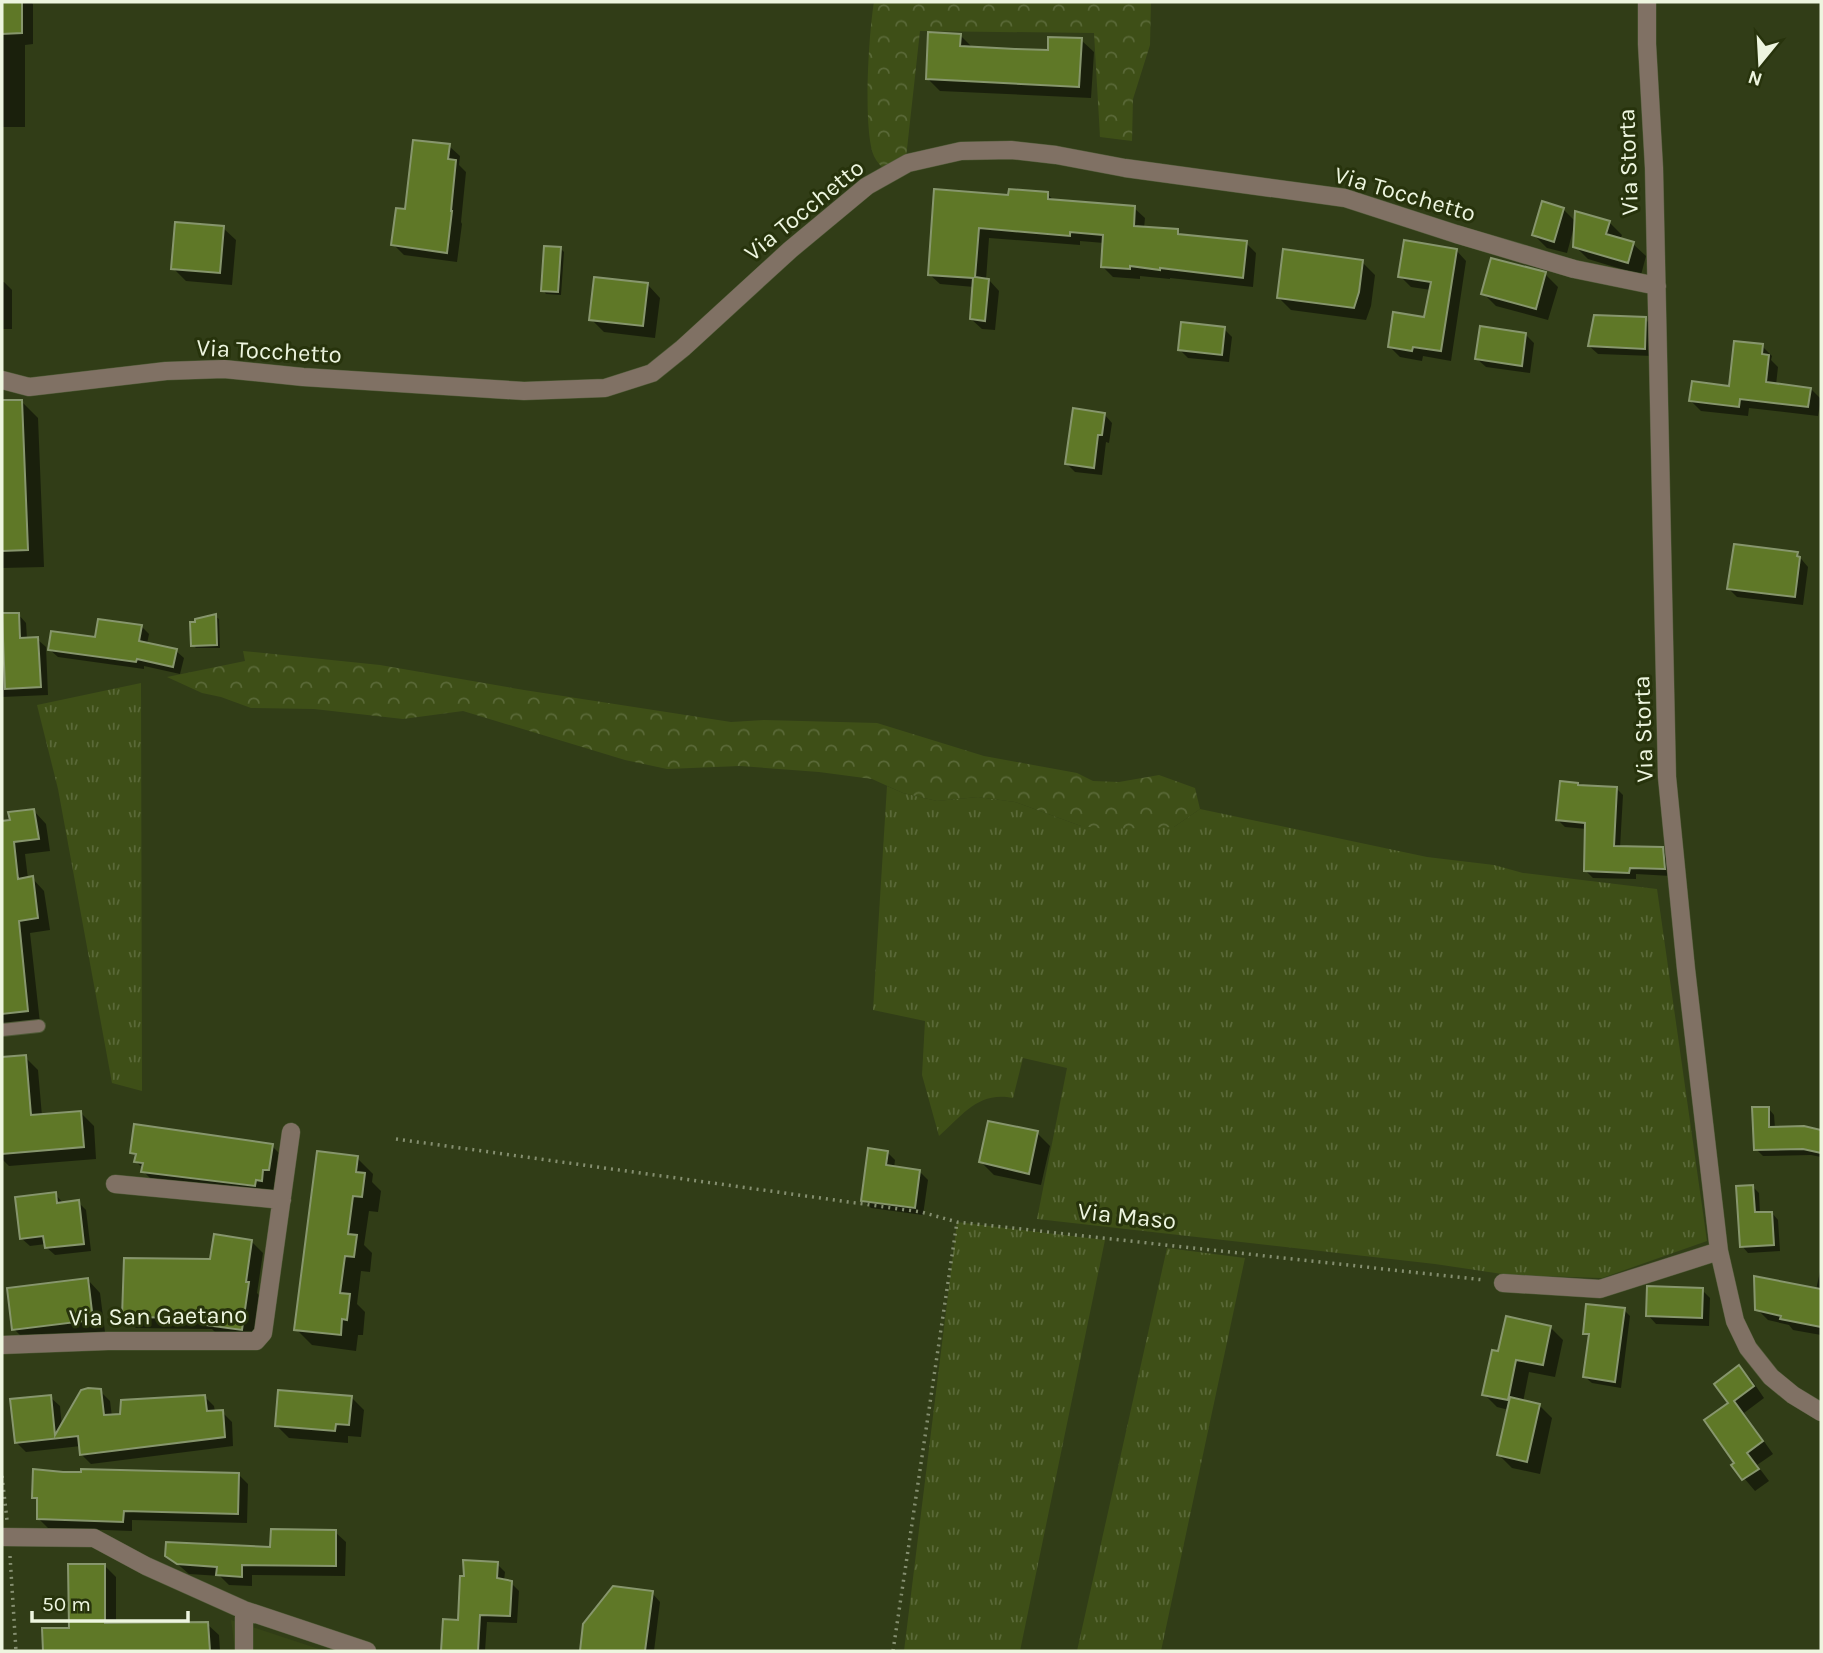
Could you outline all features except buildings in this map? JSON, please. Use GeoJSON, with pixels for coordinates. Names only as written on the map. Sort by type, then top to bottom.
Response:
{"type":"FeatureCollection","features":[{"type":"Feature","properties":{"kind":"street","name":"Via Storta"},"geometry":{"type":"LineString","coordinates":[[1647,2],[1654,168],[1667,777],[1718,1251],[1735,1321],[1748,1348],[1771,1377],[1793,1395],[1821,1412]]}},
{"type":"Feature","properties":{"kind":"street","name":"Via Tocchetto"},"geometry":{"type":"LineString","coordinates":[[2,380],[29,387],[166,371],[224,369],[303,377],[524,391],[605,388],[652,373],[790,250],[867,186],[908,163],[961,151],[1012,150],[1056,155],[1345,198],[1574,269],[1657,286]]}},
{"type":"Feature","properties":{"kind":"street","name":"Via San Gaetano"},"geometry":{"type":"LineString","coordinates":[[2,1345],[108,1341],[256,1341],[263,1333],[291,1132]]}},
{"type":"Feature","properties":{"kind":"street"},"geometry":{"type":"LineString","coordinates":[[115,1184],[282,1200]]}},
{"type":"Feature","properties":{"kind":"street"},"geometry":{"type":"LineString","coordinates":[[1503,1283],[1600,1289],[1718,1251]]}},
{"type":"Feature","properties":{"kind":"street"},"geometry":{"type":"LineString","coordinates":[[6,1536],[94,1538],[146,1566],[244,1611],[367,1651]]}},
{"type":"Feature","properties":{"kind":"street"},"geometry":{"type":"LineString","coordinates":[[244,1611],[244,1651]]}},
{"type":"Feature","properties":{"kind":"lane"},"geometry":{"type":"LineString","coordinates":[[2,1030],[39,1026]]}},
{"type":"Feature","properties":{"kind":"path","name":"Via Maso"},"geometry":{"type":"LineString","coordinates":[[396,1139],[921,1212],[957,1222],[1503,1283]]}},
{"type":"Feature","properties":{"kind":"path"},"geometry":{"type":"LineString","coordinates":[[893,1651],[957,1222]]}},
{"type":"Feature","properties":{"kind":"path"},"geometry":{"type":"LineString","coordinates":[[2,1476],[16,1651]]}},
{"type":"Feature","properties":{"kind":"shaded area"},"geometry":{"type":"Polygon","coordinates":[[[231,1620],[325,1651],[235,1651],[231,1620]]]}},
{"type":"Feature","properties":{"kind":"green space"},"geometry":{"type":"Polygon","coordinates":[[[874,2],[1151,2],[1150,45],[1133,99],[1132,141],[1100,137],[1094,33],[920,31],[905,167],[885,170],[875,158],[869,128],[869,58],[874,2]]]}},
{"type":"Feature","properties":{"kind":"green space"},"geometry":{"type":"Polygon","coordinates":[[[243,651],[380,665],[731,722],[764,720],[877,723],[984,756],[1077,773],[1093,781],[1119,782],[1159,775],[1195,788],[1200,809],[1174,827],[1106,829],[1081,826],[1015,802],[978,797],[937,801],[903,793],[872,779],[740,766],[667,769],[625,760],[463,711],[403,719],[314,709],[251,708],[202,693],[167,677],[245,661],[243,651]]]}},
{"type":"Feature","properties":{"kind":"green space"},"geometry":{"type":"Polygon","coordinates":[[[141,683],[142,1091],[112,1083],[58,789],[37,705],[141,683]]]}},
{"type":"Feature","properties":{"kind":"green space"},"geometry":{"type":"Polygon","coordinates":[[[887,786],[903,793],[937,801],[978,797],[1015,802],[1081,826],[1174,827],[1200,809],[1427,857],[1494,865],[1523,873],[1657,889],[1707,1241],[1602,1278],[1509,1275],[1435,1264],[1037,1219],[1067,1068],[1023,1058],[1013,1098],[990,1098],[981,1101],[939,1136],[922,1075],[925,1021],[873,1010],[887,786]]]}},
{"type":"Feature","properties":{"kind":"green space"},"geometry":{"type":"Polygon","coordinates":[[[957,1222],[1105,1240],[1020,1651],[904,1651],[957,1222]]]}},
{"type":"Feature","properties":{"kind":"green space"},"geometry":{"type":"Polygon","coordinates":[[[1167,1248],[1245,1258],[1161,1651],[1077,1651],[1167,1248]]]}}]}
